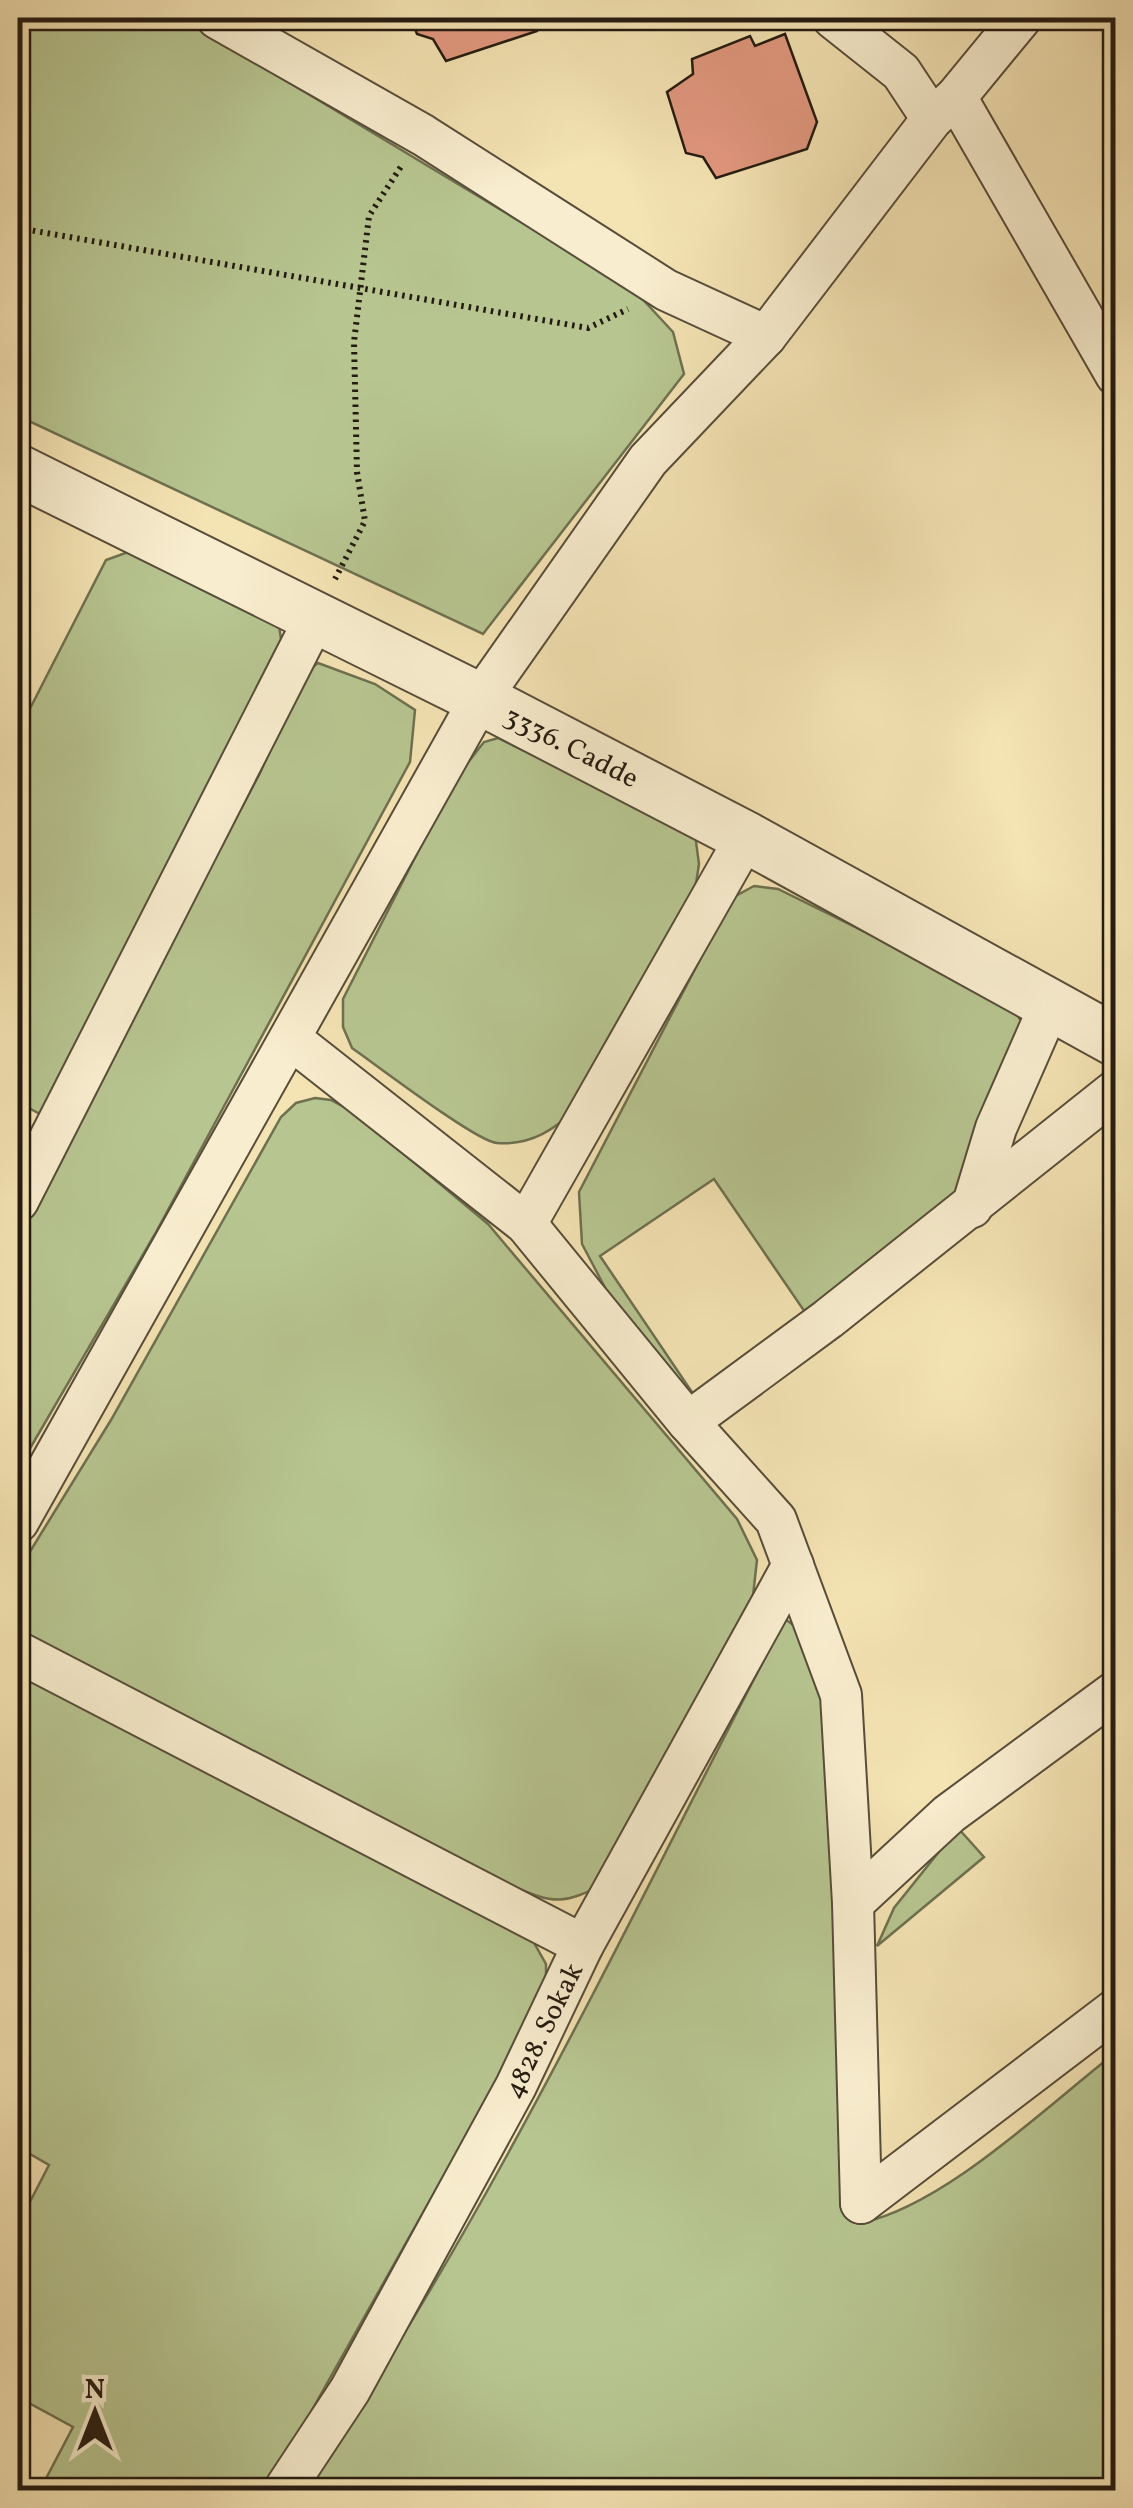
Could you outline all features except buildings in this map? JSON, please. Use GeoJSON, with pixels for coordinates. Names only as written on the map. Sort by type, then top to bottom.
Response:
{"type":"FeatureCollection","features":[{"type":"Feature","properties":{"kind":"street"},"geometry":{"type":"LineString","coordinates":[[217,18],[422,135],[666,290],[766,336]]}},
{"type":"Feature","properties":{"kind":"street"},"geometry":{"type":"LineString","coordinates":[[833,18],[944,108],[1116,375]]}},
{"type":"Feature","properties":{"kind":"street"},"geometry":{"type":"LineString","coordinates":[[18,1522],[480,699],[648,460],[766,336],[944,108],[1021,18]]}},
{"type":"Feature","properties":{"kind":"street","name":"3336. Cadde"},"geometry":{"type":"LineString","coordinates":[[18,470],[746,836],[1116,1042]]}},
{"type":"Feature","properties":{"kind":"street"},"geometry":{"type":"LineString","coordinates":[[18,1202],[314,620]]}},
{"type":"Feature","properties":{"kind":"street"},"geometry":{"type":"LineString","coordinates":[[526,1224],[746,836]]}},
{"type":"Feature","properties":{"kind":"street"},"geometry":{"type":"LineString","coordinates":[[972,1207],[996,1128],[1050,1005]]}},
{"type":"Feature","properties":{"kind":"street"},"geometry":{"type":"LineString","coordinates":[[292,1040],[526,1224],[688,1422],[776,1520],[841,1695],[853,1902],[861,2203],[1116,2009]]}},
{"type":"Feature","properties":{"kind":"street"},"geometry":{"type":"LineString","coordinates":[[688,1422],[972,1207],[1116,1090]]}},
{"type":"Feature","properties":{"kind":"street","name":"4828. Sokak"},"geometry":{"type":"LineString","coordinates":[[284,2490],[350,2390],[516,2086],[583,1944],[793,1565]]}},
{"type":"Feature","properties":{"kind":"street"},"geometry":{"type":"LineString","coordinates":[[18,1652],[583,1944]]}},
{"type":"Feature","properties":{"kind":"street"},"geometry":{"type":"LineString","coordinates":[[853,1902],[949,1814],[1116,1691]]}},
{"type":"Feature","properties":{"kind":"path"},"geometry":{"type":"LineString","coordinates":[[314,620],[365,522],[355,434],[358,288],[369,216],[422,135]]}},
{"type":"Feature","properties":{"kind":"path"},"geometry":{"type":"LineString","coordinates":[[18,228],[588,328],[666,290]]}},
{"type":"Feature","properties":{"kind":"green space"},"geometry":{"type":"Polygon","coordinates":[[[18,18],[182,18],[634,290],[673,332],[684,374],[483,634],[18,416],[18,18]]]}},
{"type":"Feature","properties":{"kind":"green space"},"geometry":{"type":"Polygon","coordinates":[[[128,552],[279,626],[282,645],[40,1114],[18,1102],[18,732],[106,560],[128,552]]]}},
{"type":"Feature","properties":{"kind":"green space"},"geometry":{"type":"Polygon","coordinates":[[[318,663],[375,684],[415,710],[410,762],[155,1234],[18,1469],[18,1233],[260,773],[303,674],[318,663]]]}},
{"type":"Feature","properties":{"kind":"green space"},"geometry":{"type":"Polygon","coordinates":[[[498,738],[695,834],[699,864],[693,903],[580,1106],[543,1134],[510,1143],[486,1139],[426,1101],[352,1048],[343,1027],[343,999],[455,779],[484,742],[498,738]]]}},
{"type":"Feature","properties":{"kind":"green space"},"geometry":{"type":"Polygon","coordinates":[[[754,886],[778,889],[1011,1004],[1021,1021],[1020,1033],[962,1196],[809,1318],[714,1179],[600,1256],[694,1395],[687,1402],[611,1299],[582,1244],[579,1192],[732,898],[754,886]]]}},
{"type":"Feature","properties":{"kind":"green space"},"geometry":{"type":"Polygon","coordinates":[[[315,1098],[331,1100],[355,1113],[488,1224],[737,1519],[757,1560],[753,1596],[605,1883],[579,1895],[549,1899],[512,1886],[18,1630],[18,1571],[111,1420],[281,1117],[296,1103],[315,1098]]]}},
{"type":"Feature","properties":{"kind":"green space"},"geometry":{"type":"Polygon","coordinates":[[[785,1619],[810,1637],[829,1700],[849,2197],[861,2223],[893,2213],[960,2176],[1115,2053],[1115,2490],[303,2490],[436,2280],[498,2172],[785,1619]]]}},
{"type":"Feature","properties":{"kind":"green space"},"geometry":{"type":"Polygon","coordinates":[[[18,1670],[529,1934],[546,1964],[546,1994],[267,2490],[40,2490],[73,2427],[18,2397],[18,2225],[49,2165],[18,2147],[18,1670]]]}},
{"type":"Feature","properties":{"kind":"green space"},"geometry":{"type":"Polygon","coordinates":[[[958,1828],[984,1857],[877,1946],[894,1908],[958,1828]]]}}]}
